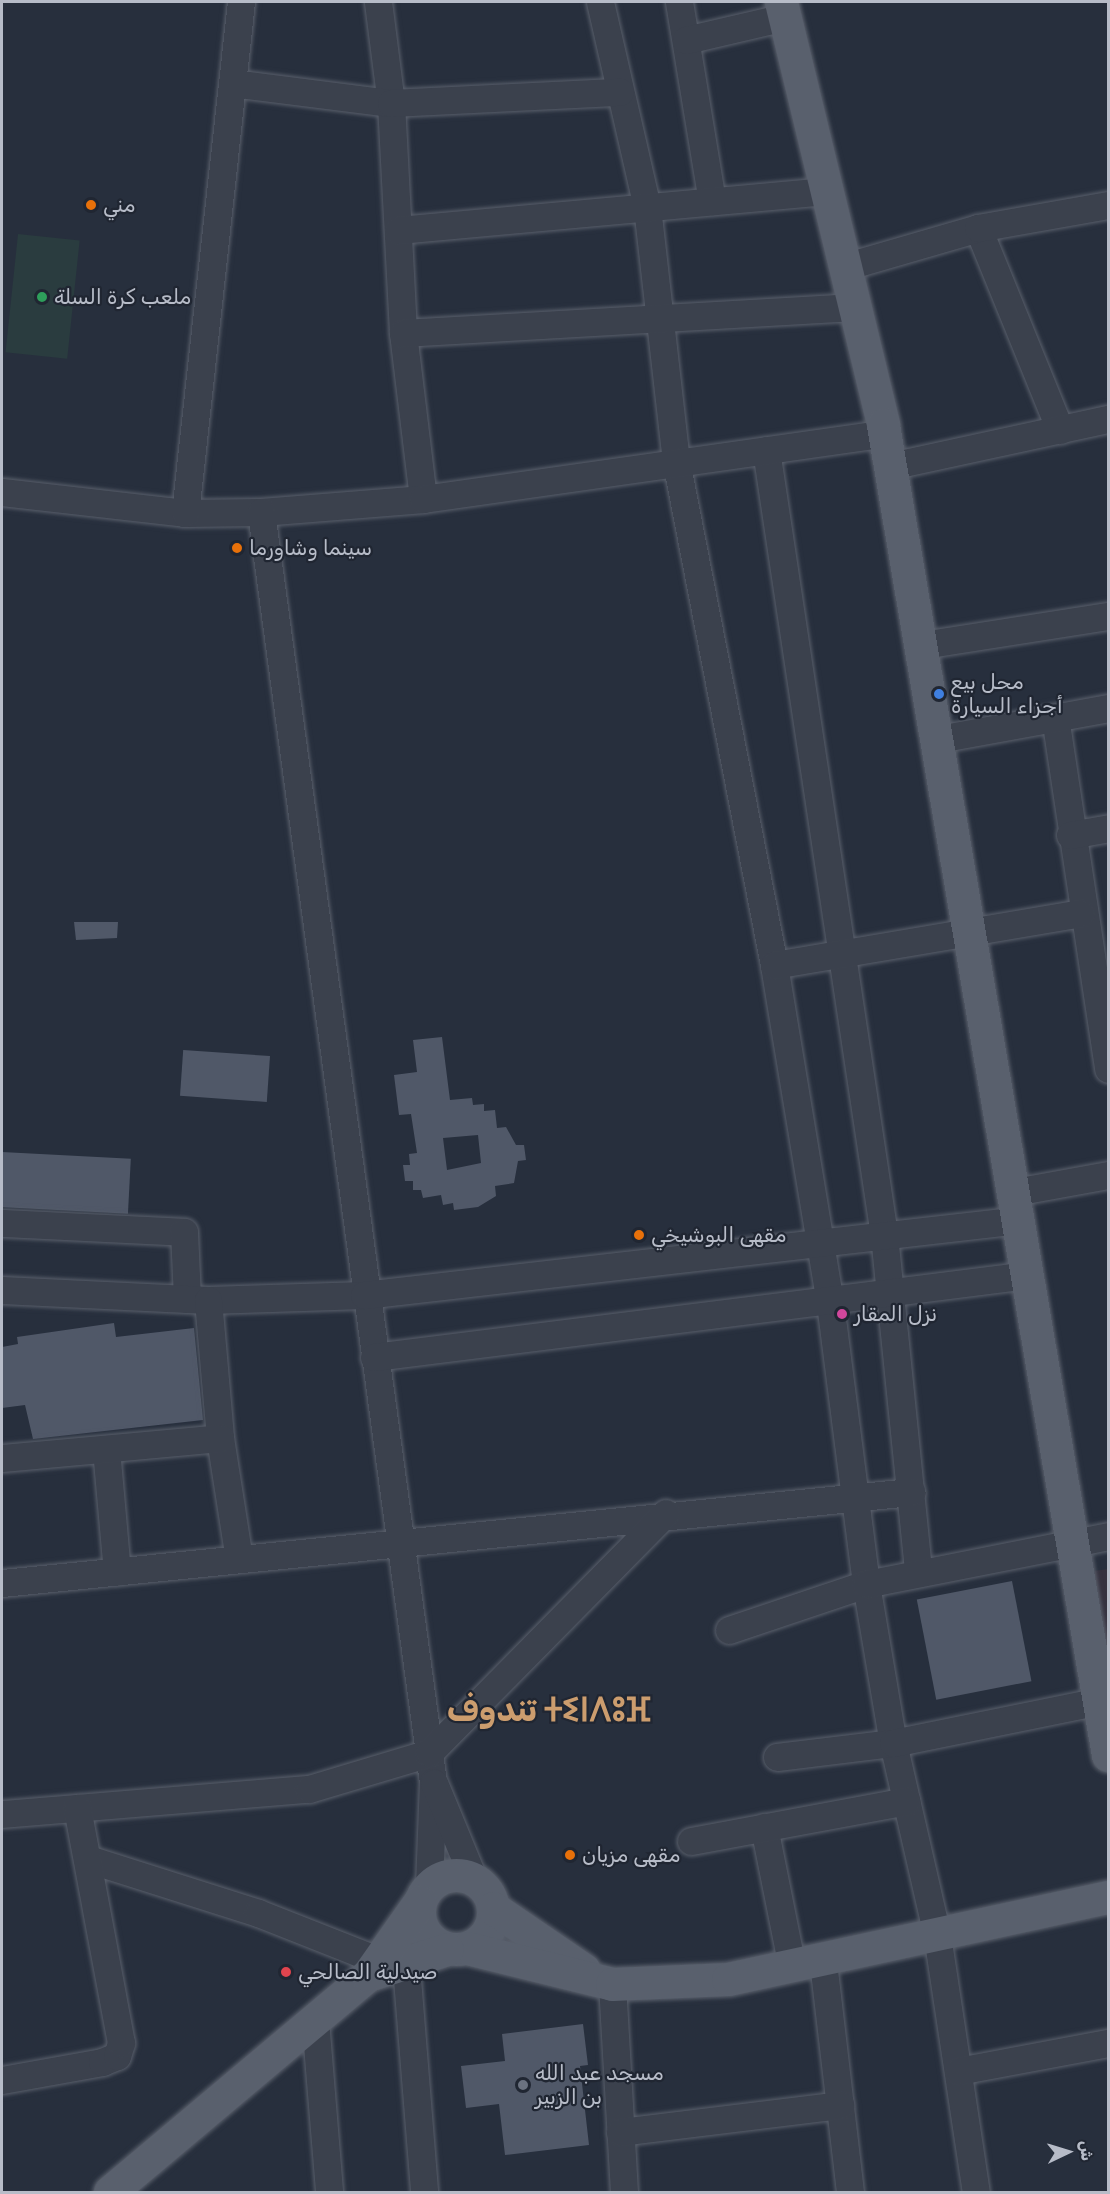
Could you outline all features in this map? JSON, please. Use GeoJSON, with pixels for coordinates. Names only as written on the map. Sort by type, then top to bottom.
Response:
{"type":"FeatureCollection","features":[{"type":"Feature","properties":{"kind":"main road"},"geometry":{"type":"LineString","coordinates":[[783,10],[885,433],[972,934],[1108,1755]]}},
{"type":"Feature","properties":{"kind":"main road"},"geometry":{"type":"LineString","coordinates":[[110,2192],[315,2020],[371,1967],[425,1894],[451,1875],[474,1880],[493,1908],[606,1982]]}},
{"type":"Feature","properties":{"kind":"main road"},"geometry":{"type":"LineString","coordinates":[[425,1894],[421,1926],[457,1948],[606,1982],[728,1979],[824,1962],[1108,1898]]}},
{"type":"Feature","properties":{"kind":"main road"},"geometry":{"type":"LineString","coordinates":[[371,1967],[406,1966],[457,1948],[490,1928],[493,1908]]}},
{"type":"Feature","properties":{"kind":"street"},"geometry":{"type":"LineString","coordinates":[[185,513],[242,2]]}},
{"type":"Feature","properties":{"kind":"street"},"geometry":{"type":"LineString","coordinates":[[378,2],[391,103],[403,333],[423,499]]}},
{"type":"Feature","properties":{"kind":"street"},"geometry":{"type":"LineString","coordinates":[[600,2],[647,207],[676,461],[774,965],[830,1303],[853,1498],[866,1584],[893,1743],[937,1935],[976,2193]]}},
{"type":"Feature","properties":{"kind":"street"},"geometry":{"type":"LineString","coordinates":[[679,2],[712,201]]}},
{"type":"Feature","properties":{"kind":"street"},"geometry":{"type":"LineString","coordinates":[[686,40],[783,10]]}},
{"type":"Feature","properties":{"kind":"street"},"geometry":{"type":"LineString","coordinates":[[232,83],[391,103],[620,92]]}},
{"type":"Feature","properties":{"kind":"street"},"geometry":{"type":"LineString","coordinates":[[398,230],[826,191]]}},
{"type":"Feature","properties":{"kind":"street"},"geometry":{"type":"LineString","coordinates":[[844,267],[978,228],[1108,205]]}},
{"type":"Feature","properties":{"kind":"street"},"geometry":{"type":"LineString","coordinates":[[978,228],[1060,430]]}},
{"type":"Feature","properties":{"kind":"street"},"geometry":{"type":"LineString","coordinates":[[403,333],[660,320],[854,307]]}},
{"type":"Feature","properties":{"kind":"street"},"geometry":{"type":"LineString","coordinates":[[890,466],[1108,419]]}},
{"type":"Feature","properties":{"kind":"street"},"geometry":{"type":"LineString","coordinates":[[2,492],[185,513],[261,512],[423,499],[676,461],[885,433]]}},
{"type":"Feature","properties":{"kind":"street"},"geometry":{"type":"LineString","coordinates":[[766,450],[840,957],[884,1235],[918,1572]]}},
{"type":"Feature","properties":{"kind":"street"},"geometry":{"type":"LineString","coordinates":[[261,512],[364,1295],[401,1542],[433,1782],[425,1894]]}},
{"type":"Feature","properties":{"kind":"street"},"geometry":{"type":"LineString","coordinates":[[922,645],[1108,616]]}},
{"type":"Feature","properties":{"kind":"street"},"geometry":{"type":"LineString","coordinates":[[938,740],[1108,708]]}},
{"type":"Feature","properties":{"kind":"street"},"geometry":{"type":"LineString","coordinates":[[1055,717],[1081,913],[1108,1069]]}},
{"type":"Feature","properties":{"kind":"street"},"geometry":{"type":"LineString","coordinates":[[1070,835],[1108,828]]}},
{"type":"Feature","properties":{"kind":"street"},"geometry":{"type":"LineString","coordinates":[[774,965],[840,957],[1081,913]]}},
{"type":"Feature","properties":{"kind":"street"},"geometry":{"type":"LineString","coordinates":[[2,1290],[197,1300],[364,1295],[884,1235],[1016,1206],[1108,1175]]}},
{"type":"Feature","properties":{"kind":"street"},"geometry":{"type":"LineString","coordinates":[[2,1223],[184,1232],[239,1559]]}},
{"type":"Feature","properties":{"kind":"street"},"geometry":{"type":"LineString","coordinates":[[374,1357],[830,1303],[1029,1275]]}},
{"type":"Feature","properties":{"kind":"street"},"geometry":{"type":"LineString","coordinates":[[2,1458],[220,1438]]}},
{"type":"Feature","properties":{"kind":"street"},"geometry":{"type":"LineString","coordinates":[[106,1449],[117,1572]]}},
{"type":"Feature","properties":{"kind":"street"},"geometry":{"type":"LineString","coordinates":[[2,1583],[666,1513],[911,1492]]}},
{"type":"Feature","properties":{"kind":"street"},"geometry":{"type":"LineString","coordinates":[[2,1814],[309,1789],[429,1753],[666,1513]]}},
{"type":"Feature","properties":{"kind":"street"},"geometry":{"type":"LineString","coordinates":[[729,1630],[866,1584],[1108,1536]]}},
{"type":"Feature","properties":{"kind":"street"},"geometry":{"type":"LineString","coordinates":[[777,1757],[893,1743],[1100,1701]]}},
{"type":"Feature","properties":{"kind":"street"},"geometry":{"type":"LineString","coordinates":[[433,1782],[474,1880]]}},
{"type":"Feature","properties":{"kind":"street"},"geometry":{"type":"LineString","coordinates":[[691,1841],[906,1801]]}},
{"type":"Feature","properties":{"kind":"street"},"geometry":{"type":"LineString","coordinates":[[2,2080],[117,2056],[122,2032],[77,1808]]}},
{"type":"Feature","properties":{"kind":"street"},"geometry":{"type":"LineString","coordinates":[[764,1827],[792,1967]]}},
{"type":"Feature","properties":{"kind":"street"},"geometry":{"type":"LineString","coordinates":[[88,1859],[258,1912],[371,1967]]}},
{"type":"Feature","properties":{"kind":"street"},"geometry":{"type":"LineString","coordinates":[[824,1962],[850,2193]]}},
{"type":"Feature","properties":{"kind":"street"},"geometry":{"type":"LineString","coordinates":[[406,1966],[424,2193]]}},
{"type":"Feature","properties":{"kind":"street"},"geometry":{"type":"LineString","coordinates":[[606,1982],[624,2193]]}},
{"type":"Feature","properties":{"kind":"street"},"geometry":{"type":"LineString","coordinates":[[315,2020],[329,2193]]}},
{"type":"Feature","properties":{"kind":"street"},"geometry":{"type":"LineString","coordinates":[[958,2071],[1108,2043]]}},
{"type":"Feature","properties":{"kind":"street"},"geometry":{"type":"LineString","coordinates":[[620,2132],[840,2105]]}},
{"type":"Feature","properties":{"kind":"shaded area","name":"ملعب كرة السلة"},"geometry":{"type":"Polygon","coordinates":[[[18,234],[80,240],[67,359],[6,352],[18,234]]]}},
{"type":"Feature","properties":{"kind":"shaded area"},"geometry":{"type":"Polygon","coordinates":[[[1108,1569],[1108,1656],[1094,1571],[1108,1569]]]}},
{"type":"Feature","properties":{"kind":"building"},"geometry":{"type":"Polygon","coordinates":[[[74,922],[118,922],[117,938],[76,940],[74,922]]]}},
{"type":"Feature","properties":{"kind":"building"},"geometry":{"type":"Polygon","coordinates":[[[442,1037],[450,1100],[472,1098],[473,1105],[484,1104],[484,1111],[495,1110],[497,1128],[506,1127],[516,1145],[524,1145],[526,1160],[518,1161],[514,1183],[495,1186],[496,1196],[478,1207],[454,1210],[453,1203],[443,1205],[441,1195],[423,1198],[421,1190],[413,1190],[413,1181],[405,1181],[403,1165],[410,1165],[409,1154],[417,1153],[411,1114],[399,1115],[394,1075],[417,1072],[413,1040],[442,1037]],[[478,1135],[443,1138],[447,1170],[481,1163],[478,1135]]]}},
{"type":"Feature","properties":{"kind":"building"},"geometry":{"type":"Polygon","coordinates":[[[183,1050],[270,1056],[267,1102],[180,1096],[183,1050]]]}},
{"type":"Feature","properties":{"kind":"building"},"geometry":{"type":"Polygon","coordinates":[[[2,1152],[131,1159],[128,1214],[2,1207],[2,1152]]]}},
{"type":"Feature","properties":{"kind":"building"},"geometry":{"type":"Polygon","coordinates":[[[114,1323],[116,1337],[194,1328],[203,1420],[33,1439],[25,1405],[2,1408],[2,1347],[18,1344],[17,1337],[114,1323]]]}},
{"type":"Feature","properties":{"kind":"building"},"geometry":{"type":"Polygon","coordinates":[[[1012,1581],[1031,1681],[936,1700],[917,1600],[1012,1581]]]}},
{"type":"Feature","properties":{"kind":"building","name":"مسجد عبد الله بن الزبير"},"geometry":{"type":"Polygon","coordinates":[[[583,2024],[588,2065],[580,2066],[589,2145],[505,2155],[499,2104],[466,2108],[461,2066],[505,2061],[502,2034],[583,2024]]]}},
{"type":"Feature","properties":{"kind":"place","name":"مني"},"geometry":{"type":"Point","coordinates":[91,205]}},
{"type":"Feature","properties":{"kind":"place","name":"ملعب كرة السلة"},"geometry":{"type":"Point","coordinates":[42,297]}},
{"type":"Feature","properties":{"kind":"place","name":"سينما وشاورما"},"geometry":{"type":"Point","coordinates":[237,548]}},
{"type":"Feature","properties":{"kind":"place","name":"محل بيع أجزاء السيارة"},"geometry":{"type":"Point","coordinates":[939,694]}},
{"type":"Feature","properties":{"kind":"place","name":"مقهى البوشيخي"},"geometry":{"type":"Point","coordinates":[639,1235]}},
{"type":"Feature","properties":{"kind":"place","name":"نزل المقار"},"geometry":{"type":"Point","coordinates":[842,1314]}},
{"type":"Feature","properties":{"kind":"place","name":"مقهى مزيان"},"geometry":{"type":"Point","coordinates":[570,1855]}},
{"type":"Feature","properties":{"kind":"place","name":"صيدلية الصالحي"},"geometry":{"type":"Point","coordinates":[286,1972]}},
{"type":"Feature","properties":{"kind":"place","name":"مسجد عبد الله بن الزبير"},"geometry":{"type":"Point","coordinates":[523,2085]}},
{"type":"Feature","properties":{"kind":"district","name":"تندوف ⵜⵉⵏⴷⵓⴼ"},"geometry":{"type":"Point","coordinates":[549,1710]}}]}
